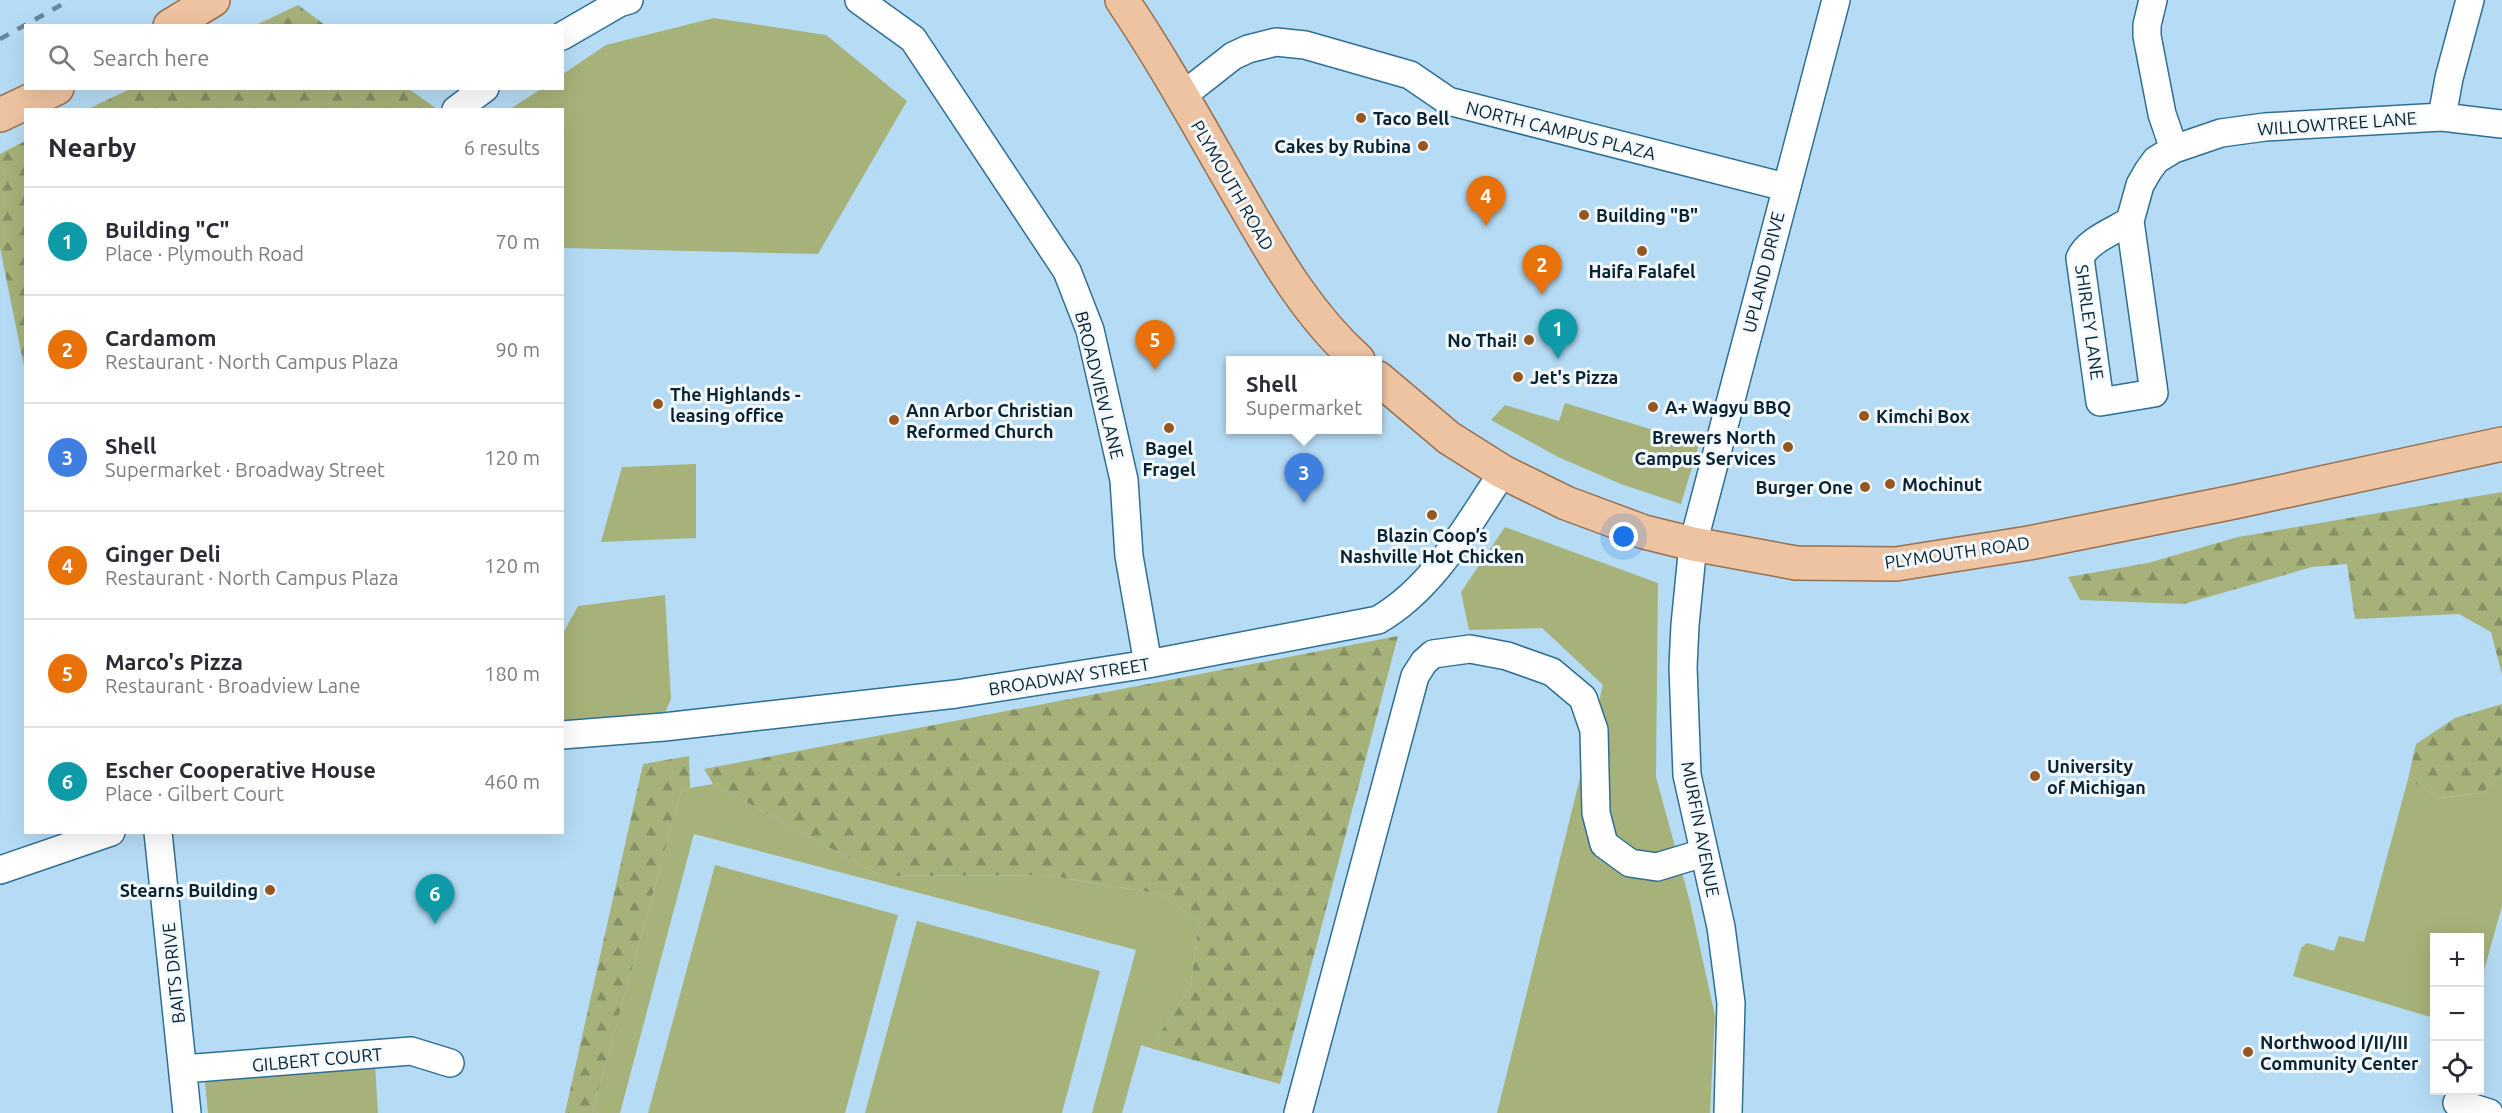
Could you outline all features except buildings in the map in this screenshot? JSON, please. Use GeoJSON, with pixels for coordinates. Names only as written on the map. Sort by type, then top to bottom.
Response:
{"type":"FeatureCollection","features":[{"type":"Feature","properties":{"kind":"main road"},"geometry":{"type":"LineString","coordinates":[[173,24],[213,0]]}},
{"type":"Feature","properties":{"kind":"main road","name":"PLYMOUTH ROAD"},"geometry":{"type":"LineString","coordinates":[[1122,0],[1154,47],[1280,265],[1313,312],[1354,356]]}},
{"type":"Feature","properties":{"kind":"main road"},"geometry":{"type":"LineString","coordinates":[[0,115],[53,90]]}},
{"type":"Feature","properties":{"kind":"main road","name":"PLYMOUTH ROAD"},"geometry":{"type":"LineString","coordinates":[[1382,382],[1449,438],[1503,472],[1566,503],[1644,532],[1693,544],[1796,563],[1896,564],[2030,543],[2245,500],[2502,444]]}},
{"type":"Feature","properties":{"kind":"street"},"geometry":{"type":"LineString","coordinates":[[564,35],[619,3],[629,0]]}},
{"type":"Feature","properties":{"kind":"street","name":"BROADVIEW LANE"},"geometry":{"type":"LineString","coordinates":[[859,0],[913,39],[1067,271],[1090,330],[1124,480],[1129,556],[1148,664]]}},
{"type":"Feature","properties":{"kind":"street"},"geometry":{"type":"LineString","coordinates":[[2153,0],[2147,25],[2147,36],[2162,114],[2174,149]]}},
{"type":"Feature","properties":{"kind":"street"},"geometry":{"type":"LineString","coordinates":[[2442,117],[2448,78],[2470,0]]}},
{"type":"Feature","properties":{"kind":"street","name":"UPLAND DRIVE"},"geometry":{"type":"LineString","coordinates":[[1693,544],[1785,187],[1827,2]]}},
{"type":"Feature","properties":{"kind":"street","name":"NORTH CAMPUS PLAZA"},"geometry":{"type":"LineString","coordinates":[[1182,96],[1233,56],[1248,49],[1276,42],[1305,45],[1410,75],[1448,101],[1785,187]]}},
{"type":"Feature","properties":{"kind":"street"},"geometry":{"type":"LineString","coordinates":[[459,108],[482,90]]}},
{"type":"Feature","properties":{"kind":"street","name":"WILLOWTREE LANE"},"geometry":{"type":"LineString","coordinates":[[2174,149],[2221,133],[2265,127],[2442,117],[2502,124]]}},
{"type":"Feature","properties":{"kind":"street","name":"SHIRLEY LANE"},"geometry":{"type":"LineString","coordinates":[[2130,221],[2090,245],[2082,251],[2080,258],[2100,402],[2154,393],[2130,221],[2137,194],[2148,171],[2156,160],[2174,149]]}},
{"type":"Feature","properties":{"kind":"street","name":"BROADWAY STREET"},"geometry":{"type":"LineString","coordinates":[[564,735],[664,727],[956,694],[1148,664],[1377,620],[1399,606],[1435,572],[1503,472]]}},
{"type":"Feature","properties":{"kind":"street","name":"MURFIN AVENUE"},"geometry":{"type":"LineString","coordinates":[[1693,544],[1685,625],[1686,763],[1720,927],[1731,1003],[1728,1113]]}},
{"type":"Feature","properties":{"kind":"street"},"geometry":{"type":"LineString","coordinates":[[1298,1113],[1415,676],[1424,662],[1433,654],[1470,649],[1507,656],[1552,672],[1583,698],[1594,730],[1596,813],[1604,844],[1630,863],[1657,867],[1703,853]]}},
{"type":"Feature","properties":{"kind":"street"},"geometry":{"type":"LineString","coordinates":[[0,870],[105,834]]}},
{"type":"Feature","properties":{"kind":"street","name":"BAITS DRIVE"},"geometry":{"type":"LineString","coordinates":[[158,834],[187,1113]]}},
{"type":"Feature","properties":{"kind":"street","name":"GILBERT COURT"},"geometry":{"type":"LineString","coordinates":[[183,1070],[411,1051],[450,1063]]}},
{"type":"Feature","properties":{"kind":"street"},"geometry":{"type":"LineString","coordinates":[[2457,1103],[2489,1113]]}},
{"type":"Feature","properties":{"kind":"green space"},"geometry":{"type":"Polygon","coordinates":[[[298,5],[324,24],[258,24],[298,5]]]}},
{"type":"Feature","properties":{"kind":"green space"},"geometry":{"type":"Polygon","coordinates":[[[714,18],[826,35],[907,101],[818,254],[564,248],[564,108],[512,108],[539,90],[564,90],[564,73],[606,45],[714,18]]]}},
{"type":"Feature","properties":{"kind":"green space"},"geometry":{"type":"Polygon","coordinates":[[[128,90],[410,90],[436,108],[90,108],[128,90]]]}},
{"type":"Feature","properties":{"kind":"green space"},"geometry":{"type":"Polygon","coordinates":[[[24,142],[24,366],[0,248],[0,154],[24,142]]]}},
{"type":"Feature","properties":{"kind":"green space"},"geometry":{"type":"Polygon","coordinates":[[[1565,403],[1699,444],[1681,504],[1621,484],[1558,457],[1491,420],[1505,405],[1559,421],[1565,403]]]}},
{"type":"Feature","properties":{"kind":"green space"},"geometry":{"type":"Polygon","coordinates":[[[696,464],[696,538],[601,542],[622,467],[696,464]]]}},
{"type":"Feature","properties":{"kind":"green space"},"geometry":{"type":"Polygon","coordinates":[[[2502,492],[2502,675],[2491,632],[2459,614],[2355,619],[2347,564],[2312,567],[2184,604],[2080,600],[2068,577],[2148,563],[2238,537],[2502,492]]]}},
{"type":"Feature","properties":{"kind":"green space"},"geometry":{"type":"Polygon","coordinates":[[[1505,527],[1658,583],[1656,777],[1690,902],[1715,1016],[1710,1113],[1497,1113],[1603,685],[1542,628],[1469,630],[1461,592],[1505,527]]]}},
{"type":"Feature","properties":{"kind":"green space"},"geometry":{"type":"Polygon","coordinates":[[[665,595],[671,699],[663,717],[564,720],[564,631],[578,606],[665,595]]]}},
{"type":"Feature","properties":{"kind":"green space"},"geometry":{"type":"Polygon","coordinates":[[[1398,636],[1280,1084],[1150,1048],[1190,988],[1199,923],[1161,894],[1045,875],[881,876],[713,784],[704,769],[1398,636]]]}},
{"type":"Feature","properties":{"kind":"green space"},"geometry":{"type":"Polygon","coordinates":[[[2502,704],[2502,772],[2483,793],[2439,798],[2408,779],[2416,744],[2455,718],[2502,704]]]}},
{"type":"Feature","properties":{"kind":"green space"},"geometry":{"type":"Polygon","coordinates":[[[689,756],[690,788],[681,792],[592,1113],[565,1113],[643,764],[689,756]]]}},
{"type":"Feature","properties":{"kind":"green space"},"geometry":{"type":"Polygon","coordinates":[[[2502,772],[2502,906],[2484,971],[2484,933],[2430,933],[2430,1017],[2293,976],[2301,948],[2307,943],[2334,951],[2339,936],[2364,942],[2408,779],[2439,798],[2483,793],[2502,772]]]}},
{"type":"Feature","properties":{"kind":"green space"},"geometry":{"type":"Polygon","coordinates":[[[713,784],[881,876],[1045,875],[1161,894],[1199,923],[1190,988],[1150,1048],[1141,1045],[1122,1113],[1092,1113],[1136,950],[694,834],[620,1113],[592,1113],[681,792],[713,784]]]}},
{"type":"Feature","properties":{"kind":"green space"},"geometry":{"type":"Polygon","coordinates":[[[715,865],[898,915],[845,1113],[648,1113],[715,865]]]}},
{"type":"Feature","properties":{"kind":"green space"},"geometry":{"type":"Polygon","coordinates":[[[917,921],[1100,971],[1062,1113],[865,1113],[917,921]]]}},
{"type":"Feature","properties":{"kind":"green space"},"geometry":{"type":"Polygon","coordinates":[[[375,1064],[378,1113],[208,1113],[205,1082],[375,1064]]]}},
{"type":"Feature","properties":{"kind":"railway"},"geometry":{"type":"LineString","coordinates":[[27,24],[70,0]]}},
{"type":"Feature","properties":{"kind":"railway"},"geometry":{"type":"LineString","coordinates":[[0,39],[24,26]]}},
{"type":"Feature","properties":{"kind":"place","name":"Taco Bell"},"geometry":{"type":"Point","coordinates":[1361,118]}},
{"type":"Feature","properties":{"kind":"place","name":"Cakes by Rubina"},"geometry":{"type":"Point","coordinates":[1423,146]}},
{"type":"Feature","properties":{"kind":"place","name":"Building \"B\""},"geometry":{"type":"Point","coordinates":[1584,215]}},
{"type":"Feature","properties":{"kind":"place","name":"Ginger Deli"},"geometry":{"type":"Point","coordinates":[1486,226]}},
{"type":"Feature","properties":{"kind":"place","name":"Haifa Falafel"},"geometry":{"type":"Point","coordinates":[1642,251]}},
{"type":"Feature","properties":{"kind":"place","name":"Cardamom"},"geometry":{"type":"Point","coordinates":[1542,295]}},
{"type":"Feature","properties":{"kind":"place","name":"No Thai!"},"geometry":{"type":"Point","coordinates":[1529,340]}},
{"type":"Feature","properties":{"kind":"place","name":"Building \"C\""},"geometry":{"type":"Point","coordinates":[1558,359]}},
{"type":"Feature","properties":{"kind":"place","name":"Marco's Pizza"},"geometry":{"type":"Point","coordinates":[1155,370]}},
{"type":"Feature","properties":{"kind":"place","name":"Jet's Pizza"},"geometry":{"type":"Point","coordinates":[1518,377]}},
{"type":"Feature","properties":{"kind":"place","name":"The Highlands - leasing office"},"geometry":{"type":"Point","coordinates":[658,404]}},
{"type":"Feature","properties":{"kind":"place","name":"A+ Wagyu BBQ"},"geometry":{"type":"Point","coordinates":[1653,407]}},
{"type":"Feature","properties":{"kind":"place","name":"Kimchi Box"},"geometry":{"type":"Point","coordinates":[1864,416]}},
{"type":"Feature","properties":{"kind":"place","name":"Ann Arbor Christian Reformed Church"},"geometry":{"type":"Point","coordinates":[894,420]}},
{"type":"Feature","properties":{"kind":"place","name":"Bagel Fragel"},"geometry":{"type":"Point","coordinates":[1169,428]}},
{"type":"Feature","properties":{"kind":"place","name":"Brewers North Campus Services"},"geometry":{"type":"Point","coordinates":[1788,447]}},
{"type":"Feature","properties":{"kind":"place","name":"Mochinut"},"geometry":{"type":"Point","coordinates":[1890,484]}},
{"type":"Feature","properties":{"kind":"place","name":"Burger One"},"geometry":{"type":"Point","coordinates":[1865,487]}},
{"type":"Feature","properties":{"kind":"place","name":"Shell"},"geometry":{"type":"Point","coordinates":[1304,503]}},
{"type":"Feature","properties":{"kind":"place","name":"Blazin Coop’s Nashville Hot Chicken"},"geometry":{"type":"Point","coordinates":[1432,515]}},
{"type":"Feature","properties":{"kind":"place","name":"University of Michigan"},"geometry":{"type":"Point","coordinates":[2035,776]}},
{"type":"Feature","properties":{"kind":"place","name":"Stearns Building"},"geometry":{"type":"Point","coordinates":[270,890]}},
{"type":"Feature","properties":{"kind":"place","name":"Escher Cooperative House"},"geometry":{"type":"Point","coordinates":[435,924]}},
{"type":"Feature","properties":{"kind":"place","name":"Northwood I/II/III Community Center"},"geometry":{"type":"Point","coordinates":[2248,1052]}}]}
